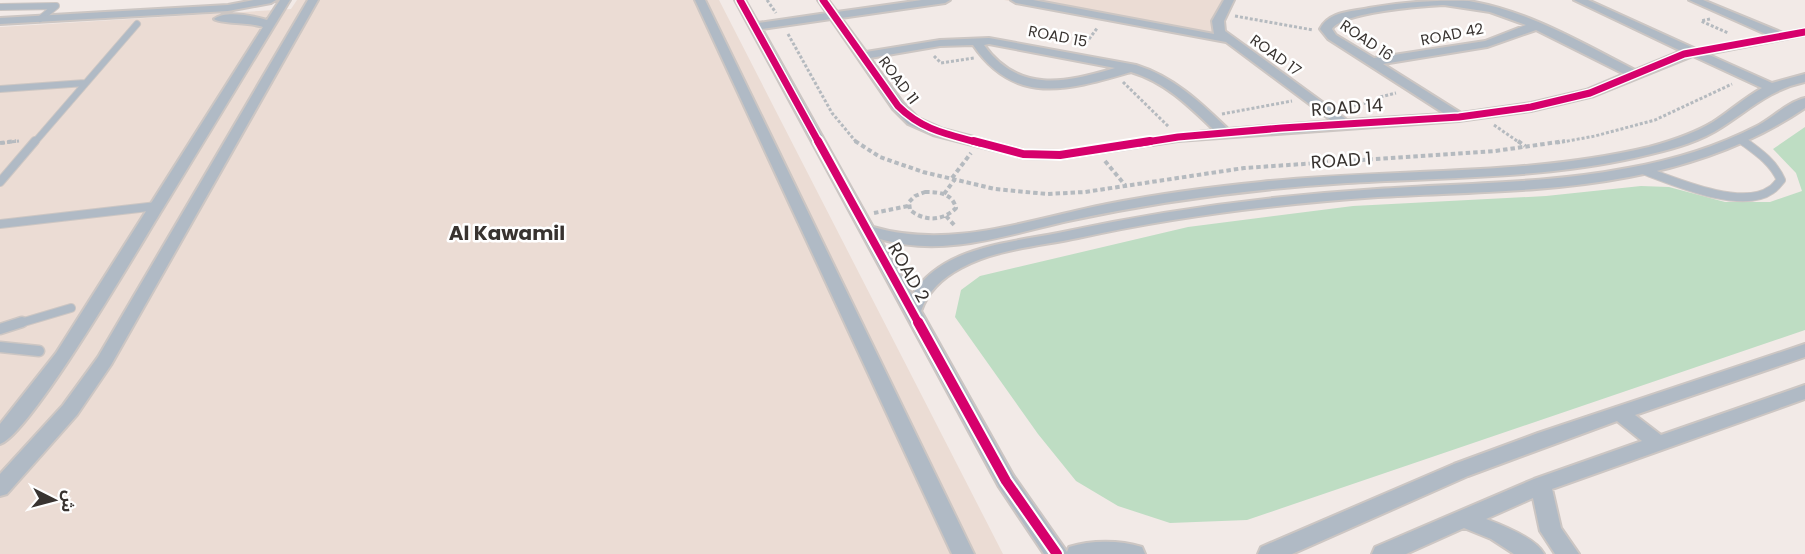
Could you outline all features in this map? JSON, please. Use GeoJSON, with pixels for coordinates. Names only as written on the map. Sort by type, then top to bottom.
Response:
{"type":"FeatureCollection","features":[{"type":"Feature","properties":{"kind":"street"},"geometry":{"type":"LineString","coordinates":[[0,21],[228,8],[271,0]]}},
{"type":"Feature","properties":{"kind":"street"},"geometry":{"type":"LineString","coordinates":[[0,437],[62,357],[285,0]]}},
{"type":"Feature","properties":{"kind":"street"},"geometry":{"type":"LineString","coordinates":[[0,488],[70,410],[105,361],[313,0]]}},
{"type":"Feature","properties":{"kind":"street"},"geometry":{"type":"LineString","coordinates":[[699,0],[963,554]]}},
{"type":"Feature","properties":{"kind":"street","name":"ROAD 2"},"geometry":{"type":"LineString","coordinates":[[740,0],[1006,481],[1023,508],[1058,554]]}},
{"type":"Feature","properties":{"kind":"street"},"geometry":{"type":"LineString","coordinates":[[753,24],[777,17],[829,8],[893,0]]}},
{"type":"Feature","properties":{"kind":"street"},"geometry":{"type":"LineString","coordinates":[[753,24],[829,8],[945,0]]}},
{"type":"Feature","properties":{"kind":"street"},"geometry":{"type":"LineString","coordinates":[[1016,0],[1226,39]]}},
{"type":"Feature","properties":{"kind":"street"},"geometry":{"type":"LineString","coordinates":[[1222,14],[1229,0]]}},
{"type":"Feature","properties":{"kind":"street"},"geometry":{"type":"LineString","coordinates":[[1579,0],[1693,52],[1777,86]]}},
{"type":"Feature","properties":{"kind":"street"},"geometry":{"type":"LineString","coordinates":[[1598,0],[1709,50],[1777,86]]}},
{"type":"Feature","properties":{"kind":"street"},"geometry":{"type":"LineString","coordinates":[[1694,0],[1782,37]]}},
{"type":"Feature","properties":{"kind":"street","name":"ROAD 16"},"geometry":{"type":"LineString","coordinates":[[1459,117],[1332,37],[1328,24],[1333,19],[1344,16],[1444,2],[1501,11],[1635,75]]}},
{"type":"Feature","properties":{"kind":"street","name":"ROAD 11"},"geometry":{"type":"LineString","coordinates":[[829,8],[898,106],[913,121],[938,132],[979,143]]}},
{"type":"Feature","properties":{"kind":"street","name":"ROAD 17"},"geometry":{"type":"LineString","coordinates":[[1222,14],[1217,27],[1226,39],[1343,123]]}},
{"type":"Feature","properties":{"kind":"street"},"geometry":{"type":"LineString","coordinates":[[0,32],[237,18],[269,25]]}},
{"type":"Feature","properties":{"kind":"street","name":"ROAD 42"},"geometry":{"type":"LineString","coordinates":[[1372,62],[1467,48],[1513,36],[1535,26]]}},
{"type":"Feature","properties":{"kind":"street","name":"ROAD 14"},"geometry":{"type":"LineString","coordinates":[[979,143],[1040,156],[1178,137],[1343,123],[1479,115],[1562,101],[1607,87],[1693,52],[1805,32]]}},
{"type":"Feature","properties":{"kind":"street"},"geometry":{"type":"LineString","coordinates":[[976,41],[1003,72],[1030,82],[1064,84],[1132,68]]}},
{"type":"Feature","properties":{"kind":"street","name":"ROAD 15"},"geometry":{"type":"LineString","coordinates":[[863,56],[976,41],[1008,43],[1132,68],[1154,74],[1172,84],[1226,133]]}},
{"type":"Feature","properties":{"kind":"street","name":"ROAD 1"},"geometry":{"type":"LineString","coordinates":[[863,223],[908,242],[954,242],[1074,215],[1210,193],[1329,180],[1499,172],[1587,163],[1649,150],[1691,138],[1716,125],[1777,86],[1805,78]]}},
{"type":"Feature","properties":{"kind":"street","name":"ROAD 1"},"geometry":{"type":"LineString","coordinates":[[912,312],[917,299],[928,284],[944,271],[963,261],[1113,226],[1266,203],[1377,193],[1533,185],[1643,170],[1682,160],[1741,140],[1770,126],[1805,102]]}},
{"type":"Feature","properties":{"kind":"street"},"geometry":{"type":"LineString","coordinates":[[1269,554],[1461,470],[1805,350]]}},
{"type":"Feature","properties":{"kind":"street"},"geometry":{"type":"LineString","coordinates":[[1383,554],[1541,485],[1805,392]]}},
{"type":"Feature","properties":{"kind":"street"},"geometry":{"type":"LineString","coordinates":[[1620,413],[1658,443]]}},
{"type":"Feature","properties":{"kind":"street"},"geometry":{"type":"LineString","coordinates":[[1541,485],[1551,531],[1568,554]]}},
{"type":"Feature","properties":{"kind":"street"},"geometry":{"type":"LineString","coordinates":[[1463,519],[1499,533],[1533,554]]}},
{"type":"Feature","properties":{"kind":"street"},"geometry":{"type":"LineString","coordinates":[[1077,554],[1113,551],[1134,554]]}},
{"type":"Feature","properties":{"kind":"lane"},"geometry":{"type":"LineString","coordinates":[[0,7],[56,6],[40,19]]}},
{"type":"Feature","properties":{"kind":"lane"},"geometry":{"type":"LineString","coordinates":[[0,182],[136,24]]}},
{"type":"Feature","properties":{"kind":"lane"},"geometry":{"type":"LineString","coordinates":[[0,89],[85,83]]}},
{"type":"Feature","properties":{"kind":"lane"},"geometry":{"type":"LineString","coordinates":[[1643,170],[1696,189],[1722,194],[1745,196],[1764,194],[1777,189],[1781,180],[1778,170],[1741,140]]}},
{"type":"Feature","properties":{"kind":"lane"},"geometry":{"type":"LineString","coordinates":[[0,224],[157,206]]}},
{"type":"Feature","properties":{"kind":"lane"},"geometry":{"type":"LineString","coordinates":[[0,329],[71,308]]}},
{"type":"Feature","properties":{"kind":"lane"},"geometry":{"type":"LineString","coordinates":[[0,346],[39,351]]}},
{"type":"Feature","properties":{"kind":"path"},"geometry":{"type":"LineString","coordinates":[[767,0],[777,17]]}},
{"type":"Feature","properties":{"kind":"path"},"geometry":{"type":"LineString","coordinates":[[1222,14],[1329,33]]}},
{"type":"Feature","properties":{"kind":"path"},"geometry":{"type":"LineString","coordinates":[[1731,16],[1701,21],[1750,43]]}},
{"type":"Feature","properties":{"kind":"path"},"geometry":{"type":"LineString","coordinates":[[1075,56],[1106,17]]}},
{"type":"Feature","properties":{"kind":"path"},"geometry":{"type":"LineString","coordinates":[[925,46],[941,63],[987,56]]}},
{"type":"Feature","properties":{"kind":"path"},"geometry":{"type":"LineString","coordinates":[[1114,73],[1178,137]]}},
{"type":"Feature","properties":{"kind":"path"},"geometry":{"type":"LineString","coordinates":[[1324,110],[1379,101],[1380,97],[1414,89]]}},
{"type":"Feature","properties":{"kind":"path"},"geometry":{"type":"LineString","coordinates":[[1208,117],[1307,98]]}},
{"type":"Feature","properties":{"kind":"path"},"geometry":{"type":"LineString","coordinates":[[1479,115],[1526,147]]}},
{"type":"Feature","properties":{"kind":"path"},"geometry":{"type":"LineString","coordinates":[[944,194],[979,143]]}},
{"type":"Feature","properties":{"kind":"path"},"geometry":{"type":"LineString","coordinates":[[1095,150],[1125,186]]}},
{"type":"Feature","properties":{"kind":"path"},"geometry":{"type":"LineString","coordinates":[[863,223],[908,206],[911,198],[920,193],[944,194],[952,198],[956,205],[953,211],[946,216],[925,218],[913,213],[908,206]]}},
{"type":"Feature","properties":{"kind":"shaded area"},"geometry":{"type":"Polygon","coordinates":[[[297,0],[719,0],[1003,554],[0,554],[0,27],[291,9],[297,0]]]}},
{"type":"Feature","properties":{"kind":"shaded area"},"geometry":{"type":"Polygon","coordinates":[[[1004,0],[1235,0],[1223,24],[1229,42],[1004,0]]]}},
{"type":"Feature","properties":{"kind":"green space"},"geometry":{"type":"Polygon","coordinates":[[[1805,127],[1805,330],[1247,520],[1170,523],[1118,506],[1076,481],[1038,434],[955,317],[961,290],[980,276],[1188,227],[1353,206],[1546,196],[1641,186],[1669,187],[1725,202],[1770,202],[1802,191],[1796,173],[1773,149],[1805,127]]]}},
{"type":"Feature","properties":{"kind":"cycle path"},"geometry":{"type":"LineString","coordinates":[[740,0],[1006,481],[1057,554]]}},
{"type":"Feature","properties":{"kind":"cycle path"},"geometry":{"type":"LineString","coordinates":[[823,0],[898,106],[913,121],[938,132],[1023,154],[1060,155],[1178,137],[1459,117],[1531,107],[1590,93],[1684,54],[1805,32]]}},
{"type":"Feature","properties":{"kind":"district","name":"Al Kawamil"},"geometry":{"type":"Point","coordinates":[507,233]}}]}
